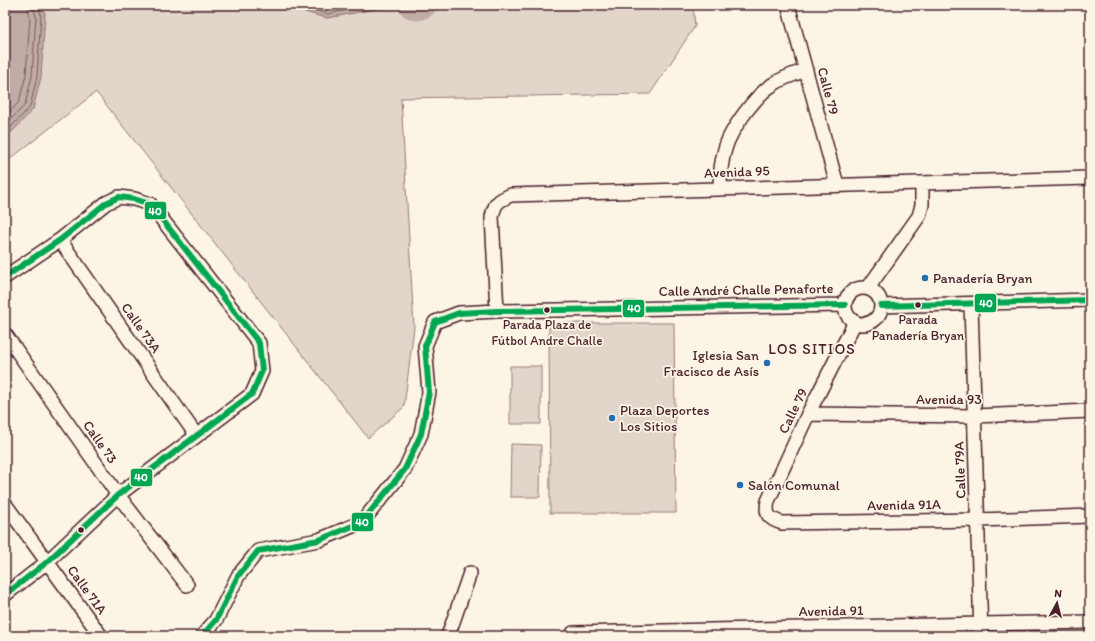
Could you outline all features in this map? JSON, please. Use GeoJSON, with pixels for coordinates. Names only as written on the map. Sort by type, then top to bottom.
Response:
{"type":"FeatureCollection","features":[{"type":"Feature","properties":{"kind":"street","name":"Calle 79"},"geometry":{"type":"LineString","coordinates":[[788,5],[837,185]]}},
{"type":"Feature","properties":{"kind":"street"},"geometry":{"type":"LineString","coordinates":[[720,188],[721,166],[725,147],[742,117],[759,95],[771,85],[789,75],[806,70]]}},
{"type":"Feature","properties":{"kind":"street","name":"Avenida 95"},"geometry":{"type":"LineString","coordinates":[[497,311],[492,217],[494,207],[501,199],[510,195],[1090,178]]}},
{"type":"Feature","properties":{"kind":"street"},"geometry":{"type":"LineString","coordinates":[[868,288],[919,216],[922,205],[922,182]]}},
{"type":"Feature","properties":{"kind":"street"},"geometry":{"type":"LineString","coordinates":[[5,277],[60,240],[106,203],[119,197],[134,199],[150,204],[259,343],[262,371],[252,394],[196,435],[118,496],[47,562],[5,595]]}},
{"type":"Feature","properties":{"kind":"street","name":"Calle 73A"},"geometry":{"type":"LineString","coordinates":[[60,240],[196,435]]}},
{"type":"Feature","properties":{"kind":"street"},"geometry":{"type":"LineString","coordinates":[[868,288],[874,291],[881,300],[880,313],[869,323],[862,324],[855,322],[846,312],[846,298],[855,289],[868,288]]}},
{"type":"Feature","properties":{"kind":"street"},"geometry":{"type":"LineString","coordinates":[[881,306],[1090,300]]}},
{"type":"Feature","properties":{"kind":"street","name":"Calle 79A"},"geometry":{"type":"LineString","coordinates":[[971,304],[981,630]]}},
{"type":"Feature","properties":{"kind":"street","name":"Calle André Challe Penaforte"},"geometry":{"type":"LineString","coordinates":[[202,636],[216,620],[238,576],[258,551],[319,540],[362,522],[405,469],[421,434],[429,392],[425,346],[434,322],[459,313],[497,311],[845,305]]}},
{"type":"Feature","properties":{"kind":"street","name":"Calle 79"},"geometry":{"type":"LineString","coordinates":[[768,516],[766,508],[768,501],[808,414],[855,322]]}},
{"type":"Feature","properties":{"kind":"street","name":"Calle 73"},"geometry":{"type":"LineString","coordinates":[[5,334],[118,496],[187,585]]}},
{"type":"Feature","properties":{"kind":"street","name":"Avenida 93"},"geometry":{"type":"LineString","coordinates":[[808,414],[974,416],[1090,411]]}},
{"type":"Feature","properties":{"kind":"street","name":"Calle 71A"},"geometry":{"type":"LineString","coordinates":[[5,504],[101,636]]}},
{"type":"Feature","properties":{"kind":"street","name":"Avenida 91A"},"geometry":{"type":"LineString","coordinates":[[768,516],[774,521],[782,523],[978,520],[1090,516]]}},
{"type":"Feature","properties":{"kind":"street"},"geometry":{"type":"LineString","coordinates":[[448,636],[470,573]]}},
{"type":"Feature","properties":{"kind":"street","name":"Avenida 91"},"geometry":{"type":"LineString","coordinates":[[573,635],[981,630],[1090,622]]}},
{"type":"Feature","properties":{"kind":"shaded area"},"geometry":{"type":"Polygon","coordinates":[[[42,5],[280,5],[327,18],[380,8],[450,5],[693,5],[695,26],[650,94],[401,98],[414,327],[404,407],[368,438],[96,92],[5,163],[5,135],[13,131],[45,14],[42,5]]]}},
{"type":"Feature","properties":{"kind":"shaded area","name":"Plaza Deportes Los Sitios"},"geometry":{"type":"Polygon","coordinates":[[[549,323],[674,323],[676,513],[550,513],[549,323]]]}},
{"type":"Feature","properties":{"kind":"shaded area"},"geometry":{"type":"Polygon","coordinates":[[[510,366],[541,366],[541,424],[510,424],[510,366]]]}},
{"type":"Feature","properties":{"kind":"shaded area"},"geometry":{"type":"Polygon","coordinates":[[[511,444],[541,445],[540,497],[510,497],[511,444]]]}},
{"type":"Feature","properties":{"kind":"water"},"geometry":{"type":"Polygon","coordinates":[[[5,5],[42,5],[45,14],[41,77],[33,109],[13,131],[5,135],[5,5]]]}},
{"type":"Feature","properties":{"kind":"water"},"geometry":{"type":"Polygon","coordinates":[[[280,5],[450,5],[380,8],[327,18],[280,5]]]}},
{"type":"Feature","properties":{"kind":"waterway"},"geometry":{"type":"LineString","coordinates":[[412,5],[417,7],[423,5]]}},
{"type":"Feature","properties":{"kind":"transit line","name":"40"},"geometry":{"type":"LineString","coordinates":[[5,277],[60,240],[106,203],[119,197],[134,199],[150,204],[259,343],[262,371],[252,394],[118,495],[47,562],[5,595]]}},
{"type":"Feature","properties":{"kind":"transit line","name":"40"},"geometry":{"type":"LineString","coordinates":[[881,306],[1090,300]]}},
{"type":"Feature","properties":{"kind":"transit line","name":"40"},"geometry":{"type":"LineString","coordinates":[[202,636],[216,620],[238,576],[258,551],[319,540],[362,522],[405,469],[421,434],[429,392],[425,346],[435,322],[459,313],[497,311],[845,305]]}},
{"type":"Feature","properties":{"kind":"place","name":"Panadería Bryan"},"geometry":{"type":"Point","coordinates":[925,278]}},
{"type":"Feature","properties":{"kind":"place","name":"Parada Panadería Bryan"},"geometry":{"type":"Point","coordinates":[918,305]}},
{"type":"Feature","properties":{"kind":"place","name":"Parada Plaza de Fútbol Andre Challe"},"geometry":{"type":"Point","coordinates":[547,310]}},
{"type":"Feature","properties":{"kind":"place","name":"Iglesia San Fracisco de Asís"},"geometry":{"type":"Point","coordinates":[767,363]}},
{"type":"Feature","properties":{"kind":"place","name":"Plaza Deportes Los Sitios"},"geometry":{"type":"Point","coordinates":[612,418]}},
{"type":"Feature","properties":{"kind":"place","name":"Salón Comunal"},"geometry":{"type":"Point","coordinates":[740,485]}},
{"type":"Feature","properties":{"kind":"district","name":"LOS SITIOS"},"geometry":{"type":"Point","coordinates":[812,349]}}]}
